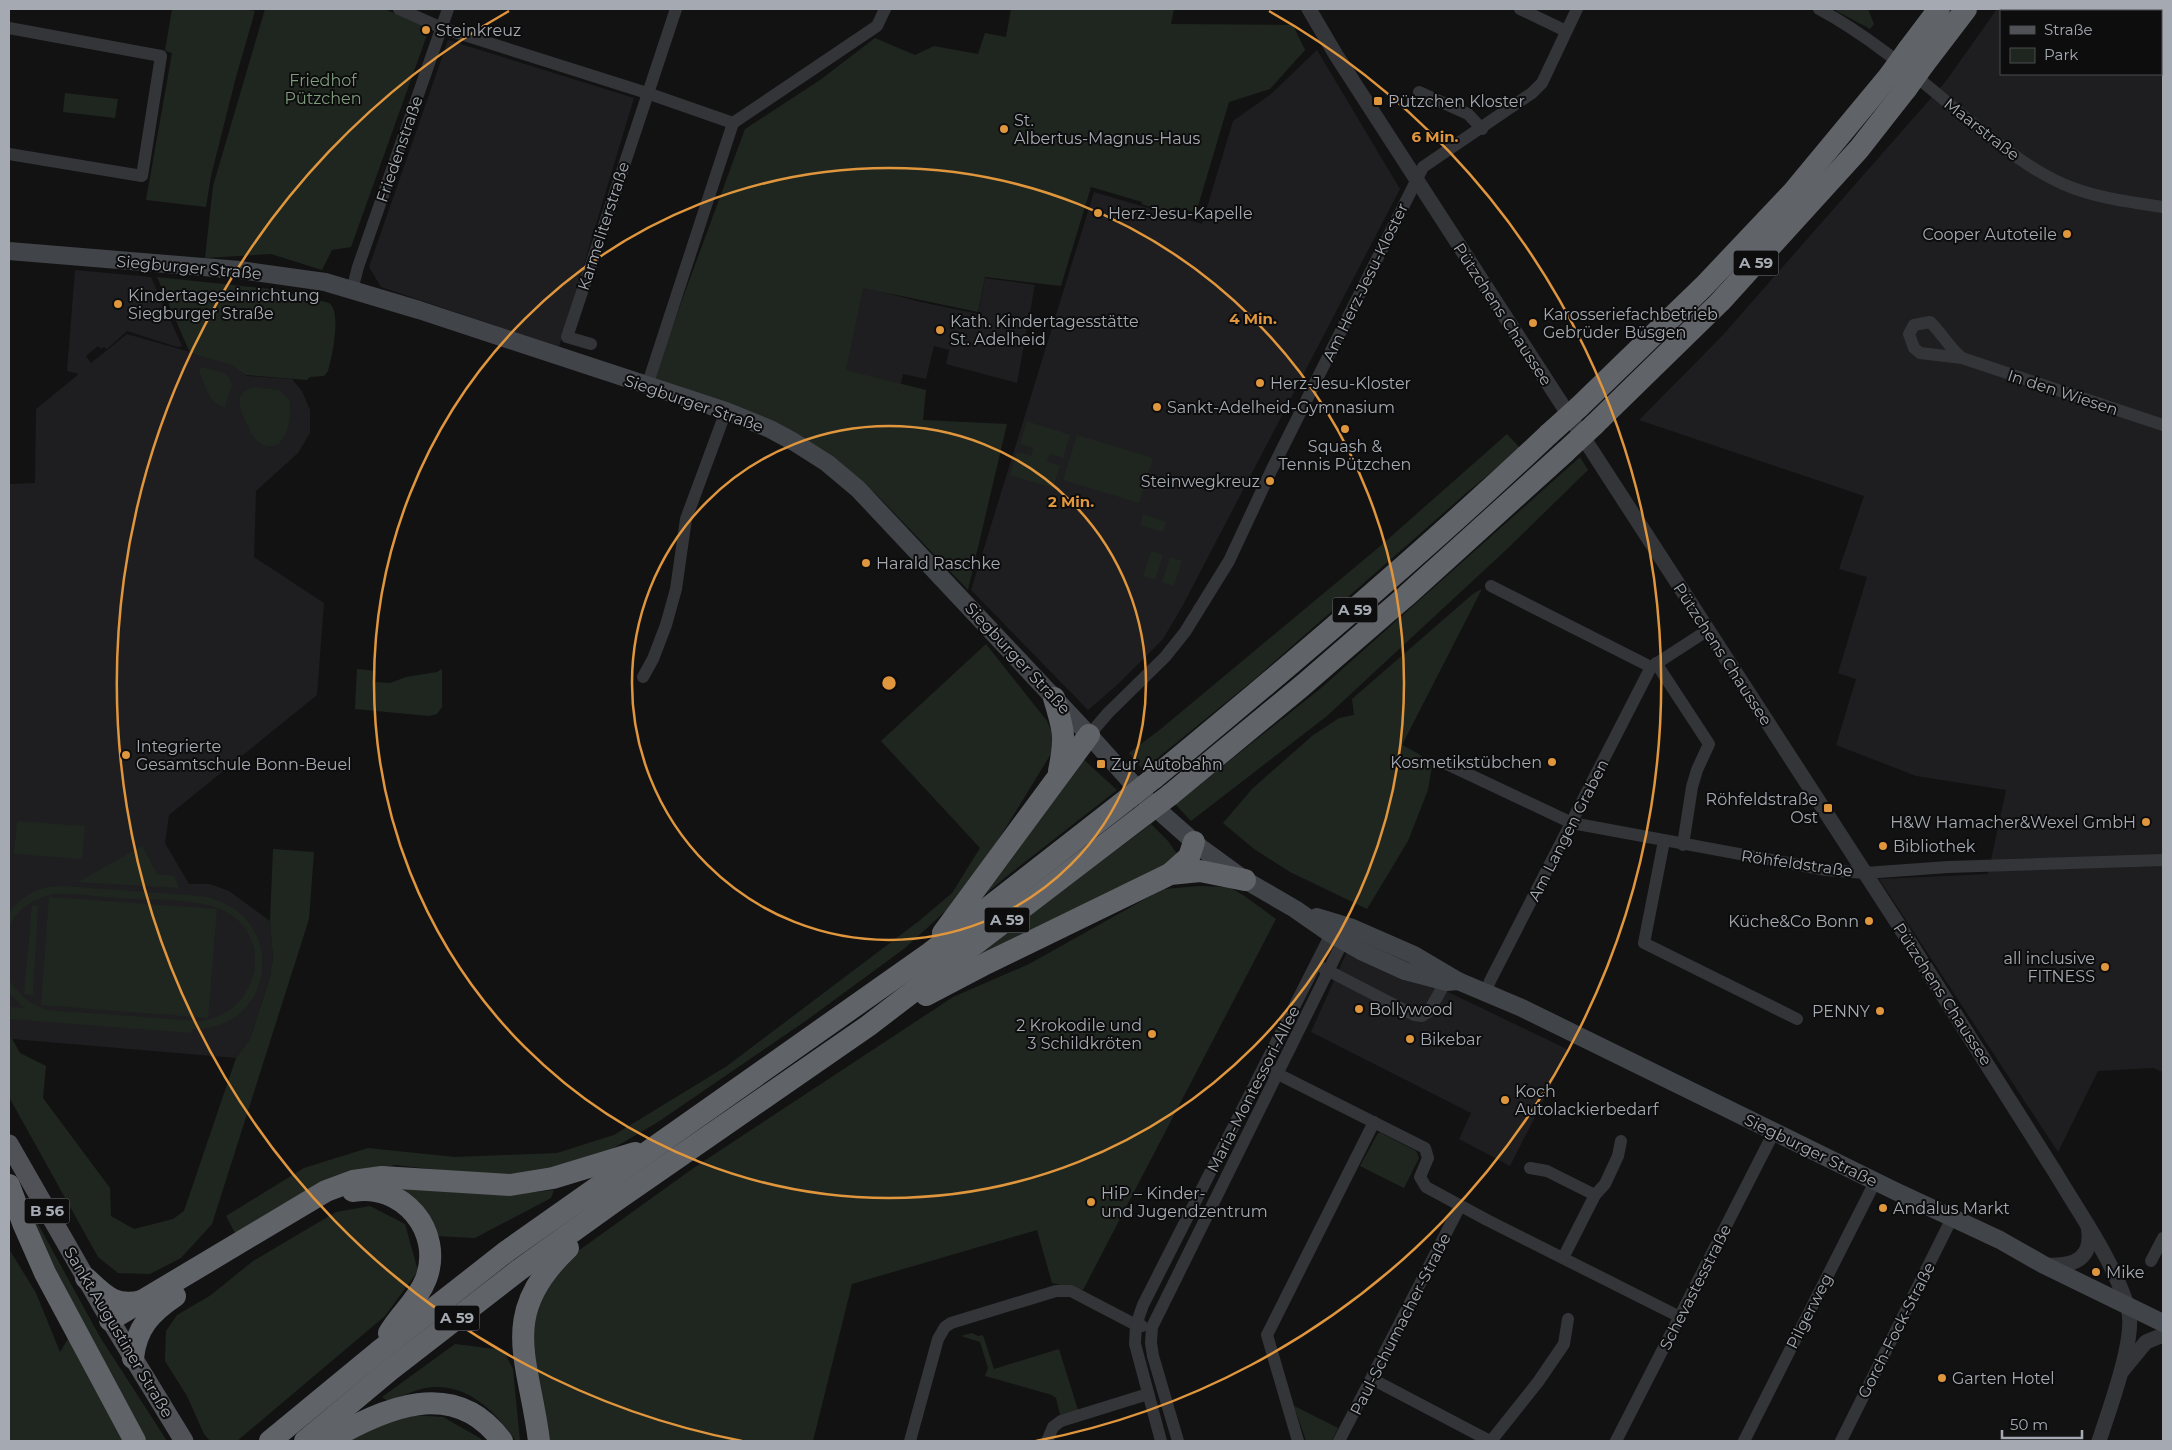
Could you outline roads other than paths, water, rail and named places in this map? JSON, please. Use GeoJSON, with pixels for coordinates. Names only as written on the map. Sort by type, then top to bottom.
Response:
{"type":"FeatureCollection","features":[{"type":"Feature","properties":{"kind":"highway","name":"A 59"},"geometry":{"type":"LineString","coordinates":[[305,1441],[390,1370],[519,1270],[615,1201],[868,1026],[1170,795],[1354,641],[1565,452],[1720,302],[1859,149],[1898,82],[1916,57],[1939,9]]}},
{"type":"Feature","properties":{"kind":"highway","name":"A 59"},"geometry":{"type":"LineString","coordinates":[[1916,57],[1966,9]]}},
{"type":"Feature","properties":{"kind":"highway","name":"A 59"},"geometry":{"type":"LineString","coordinates":[[270,1441],[378,1352],[507,1251],[930,953],[1130,798],[1288,668],[1393,577],[1579,407],[1704,286],[1898,82]]}},
{"type":"Feature","properties":{"kind":"highway"},"geometry":{"type":"LineString","coordinates":[[1054,698],[1064,734],[1064,748],[1057,777]]}},
{"type":"Feature","properties":{"kind":"highway"},"geometry":{"type":"LineString","coordinates":[[930,953],[1057,777],[1090,735]]}},
{"type":"Feature","properties":{"kind":"highway"},"geometry":{"type":"LineString","coordinates":[[868,1026],[987,963],[1170,874],[1189,857],[1194,842]]}},
{"type":"Feature","properties":{"kind":"highway"},"geometry":{"type":"LineString","coordinates":[[1170,874],[1200,871],[1245,880]]}},
{"type":"Feature","properties":{"kind":"highway"},"geometry":{"type":"LineString","coordinates":[[110,1320],[326,1191],[353,1180],[382,1176],[510,1185],[553,1178],[651,1149]]}},
{"type":"Feature","properties":{"kind":"highway"},"geometry":{"type":"LineString","coordinates":[[9,1185],[45,1273],[135,1441]]}},
{"type":"Feature","properties":{"kind":"highway"},"geometry":{"type":"LineString","coordinates":[[133,1358],[138,1332],[153,1311],[329,1198],[359,1190],[377,1191],[404,1202],[425,1229],[430,1248],[429,1270],[422,1288],[395,1323],[378,1352]]}},
{"type":"Feature","properties":{"kind":"highway"},"geometry":{"type":"LineString","coordinates":[[539,1441],[523,1357],[527,1306],[537,1285],[550,1266],[615,1201]]}},
{"type":"Feature","properties":{"kind":"highway"},"geometry":{"type":"LineString","coordinates":[[86,1278],[115,1301],[129,1304],[142,1301]]}},
{"type":"Feature","properties":{"kind":"highway"},"geometry":{"type":"LineString","coordinates":[[327,1441],[386,1411],[417,1404],[433,1403],[450,1405],[467,1411],[483,1420],[502,1441]]}},
{"type":"Feature","properties":{"kind":"main road","name":"Siegburger Straße"},"geometry":{"type":"LineString","coordinates":[[9,251],[240,270],[325,282],[419,310],[726,412],[770,429],[827,463],[858,489],[915,547],[1150,802],[1194,842],[1245,880],[1342,934],[1382,962],[1406,970],[1452,979],[1486,992],[1875,1182],[2000,1240],[2044,1265],[2163,1323]]}},
{"type":"Feature","properties":{"kind":"main road","name":"Sankt Augustiner Straße"},"geometry":{"type":"LineString","coordinates":[[9,1144],[110,1320],[184,1441]]}},
{"type":"Feature","properties":{"kind":"street"},"geometry":{"type":"LineString","coordinates":[[399,9],[442,28],[647,93],[733,123]]}},
{"type":"Feature","properties":{"kind":"street","name":"Friedenstraße"},"geometry":{"type":"LineString","coordinates":[[352,290],[358,267],[448,9]]}},
{"type":"Feature","properties":{"kind":"street"},"geometry":{"type":"LineString","coordinates":[[647,93],[676,9]]}},
{"type":"Feature","properties":{"kind":"street"},"geometry":{"type":"LineString","coordinates":[[647,386],[733,123],[877,26],[885,9]]}},
{"type":"Feature","properties":{"kind":"street","name":"Pützchens Chaussee"},"geometry":{"type":"LineString","coordinates":[[1309,9],[1336,55],[1975,1043],[2088,1224],[2114,1272],[2132,1320],[2119,1376],[2099,1441]]}},
{"type":"Feature","properties":{"kind":"street"},"geometry":{"type":"LineString","coordinates":[[1520,9],[1566,31]]}},
{"type":"Feature","properties":{"kind":"street","name":"Am Herz-Jesu-Kloster"},"geometry":{"type":"LineString","coordinates":[[1090,735],[1108,712],[1165,657],[1185,632],[1229,561],[1270,471],[1423,167],[1514,107],[1542,83],[1577,9]]}},
{"type":"Feature","properties":{"kind":"street","name":"Maarstraße"},"geometry":{"type":"LineString","coordinates":[[1819,9],[1861,33],[2007,151],[2037,170],[2062,183],[2099,197],[2163,207]]}},
{"type":"Feature","properties":{"kind":"street"},"geometry":{"type":"LineString","coordinates":[[9,28],[161,56],[142,176],[9,154]]}},
{"type":"Feature","properties":{"kind":"street"},"geometry":{"type":"LineString","coordinates":[[1419,92],[1468,114],[1482,129]]}},
{"type":"Feature","properties":{"kind":"street","name":"Karmeliterstraße"},"geometry":{"type":"LineString","coordinates":[[591,344],[568,337],[647,93]]}},
{"type":"Feature","properties":{"kind":"street","name":"In den Wiesen"},"geometry":{"type":"LineString","coordinates":[[1962,358],[2163,425]]}},
{"type":"Feature","properties":{"kind":"street"},"geometry":{"type":"LineString","coordinates":[[644,676],[666,626],[676,589],[686,519],[726,412]]}},
{"type":"Feature","properties":{"kind":"street"},"geometry":{"type":"LineString","coordinates":[[1491,586],[1653,665],[1709,744],[1697,770],[1692,787],[1683,845]]}},
{"type":"Feature","properties":{"kind":"street","name":"Am Langen Graben"},"geometry":{"type":"LineString","coordinates":[[1486,992],[1653,665],[1708,630]]}},
{"type":"Feature","properties":{"kind":"street","name":"Röhfeldstraße"},"geometry":{"type":"LineString","coordinates":[[1447,764],[1572,823],[1813,868],[1864,873],[1948,867],[2163,860]]}},
{"type":"Feature","properties":{"kind":"street"},"geometry":{"type":"LineString","coordinates":[[1664,841],[1644,943],[1797,1019]]}},
{"type":"Feature","properties":{"kind":"street","name":"Maria-Montessori-Allee"},"geometry":{"type":"LineString","coordinates":[[1161,1441],[1135,1344],[1136,1325],[1143,1305],[1316,964],[1342,934]]}},
{"type":"Feature","properties":{"kind":"street","name":"Maria-Montessori-Allee"},"geometry":{"type":"LineString","coordinates":[[1178,1441],[1151,1343],[1152,1327],[1329,972],[1342,934]]}},
{"type":"Feature","properties":{"kind":"street"},"geometry":{"type":"LineString","coordinates":[[1316,964],[1414,1014],[1422,1016],[1429,1011],[1452,979]]}},
{"type":"Feature","properties":{"kind":"street"},"geometry":{"type":"LineString","coordinates":[[1263,1067],[1425,1148],[1428,1158],[1420,1177],[1426,1187],[1460,1206],[1680,1316]]}},
{"type":"Feature","properties":{"kind":"street"},"geometry":{"type":"LineString","coordinates":[[1298,1441],[1267,1335],[1374,1122]]}},
{"type":"Feature","properties":{"kind":"street","name":"Schevastesstraße"},"geometry":{"type":"LineString","coordinates":[[1616,1441],[1774,1132]]}},
{"type":"Feature","properties":{"kind":"street"},"geometry":{"type":"LineString","coordinates":[[1563,1258],[1596,1195],[1605,1184],[1618,1156],[1621,1141]]}},
{"type":"Feature","properties":{"kind":"street"},"geometry":{"type":"LineString","coordinates":[[1530,1168],[1547,1171],[1596,1195]]}},
{"type":"Feature","properties":{"kind":"street","name":"Pilgerweg"},"geometry":{"type":"LineString","coordinates":[[1744,1441],[1875,1182]]}},
{"type":"Feature","properties":{"kind":"street","name":"Paul-Schumacher-Straße"},"geometry":{"type":"LineString","coordinates":[[1339,1441],[1460,1206]]}},
{"type":"Feature","properties":{"kind":"street","name":"Gorch-Fock-Straße"},"geometry":{"type":"LineString","coordinates":[[1841,1441],[1952,1218]]}},
{"type":"Feature","properties":{"kind":"street"},"geometry":{"type":"LineString","coordinates":[[2044,1265],[2064,1266],[2078,1261],[2087,1249],[2090,1239],[2088,1224]]}},
{"type":"Feature","properties":{"kind":"street"},"geometry":{"type":"LineString","coordinates":[[2151,1261],[2163,1238]]}},
{"type":"Feature","properties":{"kind":"street"},"geometry":{"type":"LineString","coordinates":[[910,1441],[938,1339],[945,1327],[951,1323],[1056,1291],[1071,1292],[1136,1325],[1152,1327]]}},
{"type":"Feature","properties":{"kind":"street"},"geometry":{"type":"LineString","coordinates":[[1372,1379],[1490,1441],[1538,1382],[1564,1344],[1568,1318]]}},
{"type":"Feature","properties":{"kind":"street"},"geometry":{"type":"LineString","coordinates":[[2119,1376],[2146,1342],[2163,1335]]}},
{"type":"Feature","properties":{"kind":"street"},"geometry":{"type":"LineString","coordinates":[[1047,1441],[1053,1427],[1062,1421],[1148,1394]]}},
{"type":"Feature","properties":{"kind":"place","name":"Steinkreuz"},"geometry":{"type":"Point","coordinates":[426,30]}},
{"type":"Feature","properties":{"kind":"place","name":"Pützchen Kloster"},"geometry":{"type":"Point","coordinates":[1378,101]}},
{"type":"Feature","properties":{"kind":"place","name":"St. Albertus-Magnus-Haus"},"geometry":{"type":"Point","coordinates":[1004,129]}},
{"type":"Feature","properties":{"kind":"place","name":"Herz-Jesu-Kapelle"},"geometry":{"type":"Point","coordinates":[1098,213]}},
{"type":"Feature","properties":{"kind":"place","name":"Cooper Autoteile"},"geometry":{"type":"Point","coordinates":[2067,234]}},
{"type":"Feature","properties":{"kind":"place","name":"Kindertageseinrichtung Siegburger Straße"},"geometry":{"type":"Point","coordinates":[118,304]}},
{"type":"Feature","properties":{"kind":"place","name":"Karosseriefachbetrieb Gebrüder Büsgen"},"geometry":{"type":"Point","coordinates":[1533,323]}},
{"type":"Feature","properties":{"kind":"place","name":"Kath. Kindertagesstätte St. Adelheid"},"geometry":{"type":"Point","coordinates":[940,330]}},
{"type":"Feature","properties":{"kind":"place","name":"Herz-Jesu-Kloster"},"geometry":{"type":"Point","coordinates":[1260,383]}},
{"type":"Feature","properties":{"kind":"place","name":"Sankt-Adelheid-Gymnasium"},"geometry":{"type":"Point","coordinates":[1157,407]}},
{"type":"Feature","properties":{"kind":"place","name":"Squash & Tennis Pützchen"},"geometry":{"type":"Point","coordinates":[1345,429]}},
{"type":"Feature","properties":{"kind":"place","name":"Steinwegkreuz"},"geometry":{"type":"Point","coordinates":[1270,481]}},
{"type":"Feature","properties":{"kind":"place","name":"Harald Raschke"},"geometry":{"type":"Point","coordinates":[866,563]}},
{"type":"Feature","properties":{"kind":"place","name":"Integrierte Gesamtschule Bonn-Beuel"},"geometry":{"type":"Point","coordinates":[126,755]}},
{"type":"Feature","properties":{"kind":"place","name":"Kosmetikstübchen"},"geometry":{"type":"Point","coordinates":[1552,762]}},
{"type":"Feature","properties":{"kind":"place","name":"Zur Autobahn"},"geometry":{"type":"Point","coordinates":[1101,764]}},
{"type":"Feature","properties":{"kind":"place","name":"Röhfeldstraße Ost"},"geometry":{"type":"Point","coordinates":[1828,808]}},
{"type":"Feature","properties":{"kind":"place","name":"H&W Hamacher&Wexel GmbH"},"geometry":{"type":"Point","coordinates":[2146,822]}},
{"type":"Feature","properties":{"kind":"place","name":"Bibliothek"},"geometry":{"type":"Point","coordinates":[1883,846]}},
{"type":"Feature","properties":{"kind":"place","name":"Küche&Co Bonn"},"geometry":{"type":"Point","coordinates":[1869,921]}},
{"type":"Feature","properties":{"kind":"place","name":"all inclusive FITNESS"},"geometry":{"type":"Point","coordinates":[2105,967]}},
{"type":"Feature","properties":{"kind":"place","name":"Bollywood"},"geometry":{"type":"Point","coordinates":[1359,1009]}},
{"type":"Feature","properties":{"kind":"place","name":"PENNY"},"geometry":{"type":"Point","coordinates":[1880,1011]}},
{"type":"Feature","properties":{"kind":"place","name":"2 Krokodile und 3 Schildkröten"},"geometry":{"type":"Point","coordinates":[1152,1034]}},
{"type":"Feature","properties":{"kind":"place","name":"Bikebar"},"geometry":{"type":"Point","coordinates":[1410,1039]}},
{"type":"Feature","properties":{"kind":"place","name":"Koch Autolackierbedarf"},"geometry":{"type":"Point","coordinates":[1505,1100]}},
{"type":"Feature","properties":{"kind":"place","name":"HiP – Kinder- und Jugendzentrum"},"geometry":{"type":"Point","coordinates":[1091,1202]}},
{"type":"Feature","properties":{"kind":"place","name":"Andalus Markt"},"geometry":{"type":"Point","coordinates":[1883,1208]}},
{"type":"Feature","properties":{"kind":"place","name":"Mike"},"geometry":{"type":"Point","coordinates":[2096,1272]}},
{"type":"Feature","properties":{"kind":"place","name":"Garten Hotel"},"geometry":{"type":"Point","coordinates":[1942,1378]}},
{"type":"Feature","properties":{"kind":"park label","name":"Friedhof Pützchen"},"geometry":{"type":"Point","coordinates":[323,89]}}]}
